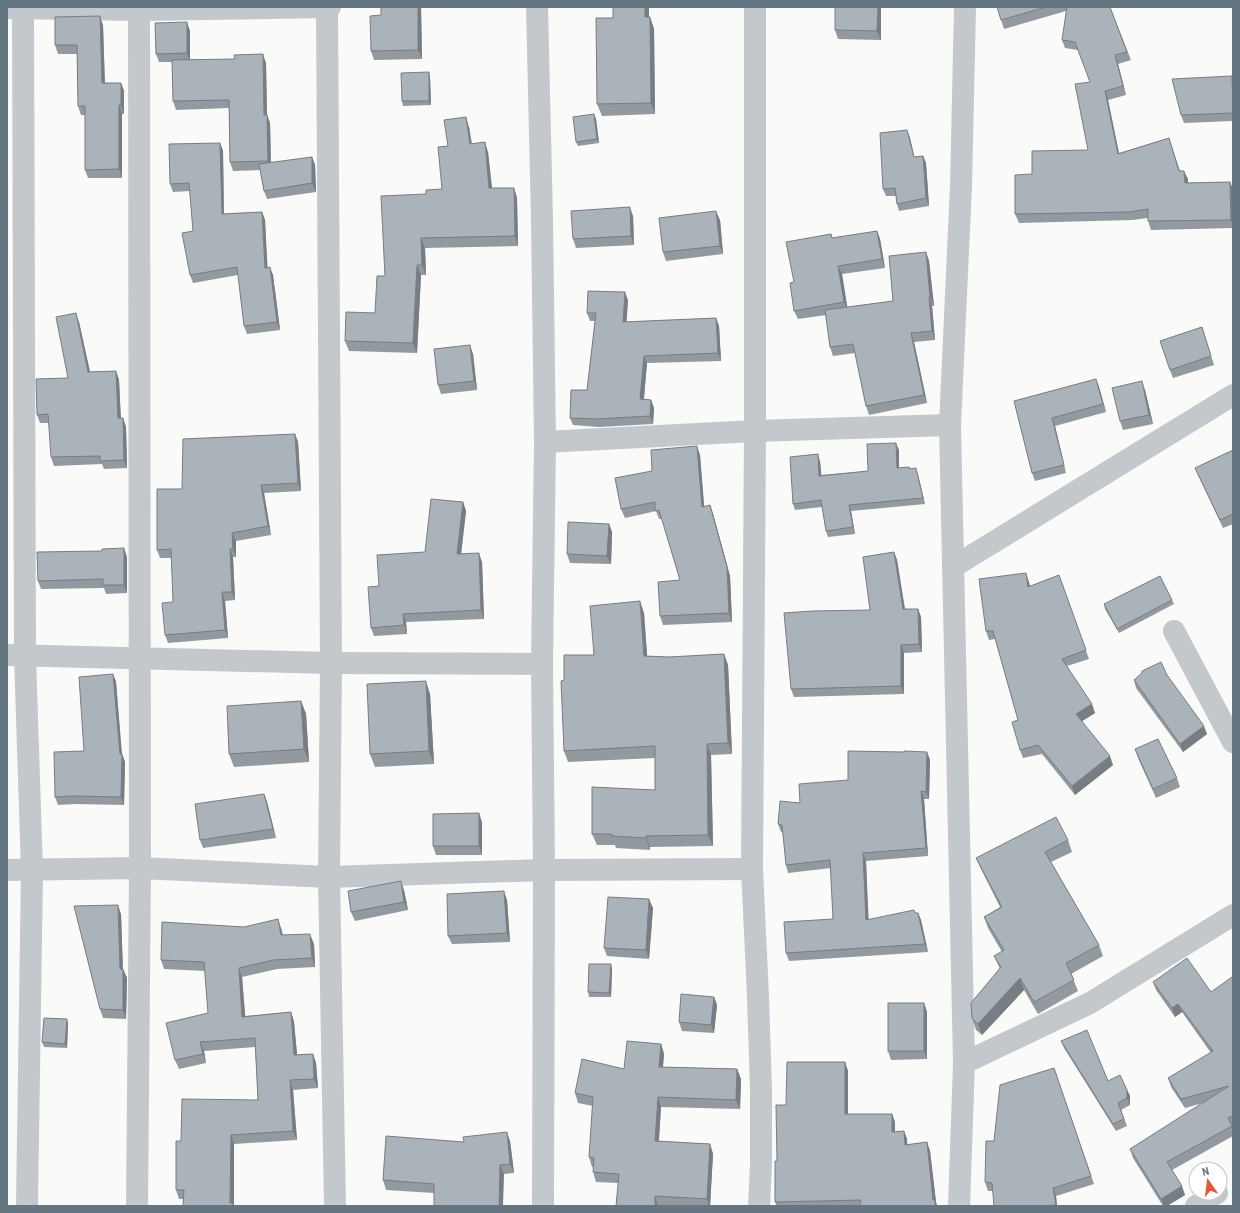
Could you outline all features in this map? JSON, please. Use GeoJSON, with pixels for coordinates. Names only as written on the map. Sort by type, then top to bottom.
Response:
{"type":"FeatureCollection","features":[{"type":"Feature","properties":{"kind":"street"},"geometry":{"type":"LineString","coordinates":[[27,1206],[32,871],[16,655],[18,7],[139,9],[328,7],[331,663],[329,877],[335,1206]]}},
{"type":"Feature","properties":{"kind":"street"},"geometry":{"type":"LineString","coordinates":[[537,7],[545,442],[542,664],[544,870],[543,1206]]}},
{"type":"Feature","properties":{"kind":"street"},"geometry":{"type":"LineString","coordinates":[[755,7],[755,431],[752,869],[758,996],[760,1090],[761,1166],[759,1206]]}},
{"type":"Feature","properties":{"kind":"street"},"geometry":{"type":"LineString","coordinates":[[958,1206],[964,1063],[950,425],[961,186],[965,7]]}},
{"type":"Feature","properties":{"kind":"street"},"geometry":{"type":"LineString","coordinates":[[137,1206],[141,658],[139,9]]}},
{"type":"Feature","properties":{"kind":"street"},"geometry":{"type":"LineString","coordinates":[[953,567],[1233,395]]}},
{"type":"Feature","properties":{"kind":"street"},"geometry":{"type":"LineString","coordinates":[[545,442],[755,431],[950,425]]}},
{"type":"Feature","properties":{"kind":"street"},"geometry":{"type":"LineString","coordinates":[[1174,631],[1233,742]]}},
{"type":"Feature","properties":{"kind":"street"},"geometry":{"type":"LineString","coordinates":[[16,655],[331,663],[542,664]]}},
{"type":"Feature","properties":{"kind":"street"},"geometry":{"type":"LineString","coordinates":[[7,870],[32,871],[140,868],[329,877],[544,870],[752,869]]}},
{"type":"Feature","properties":{"kind":"street"},"geometry":{"type":"LineString","coordinates":[[964,1063],[1090,1003],[1233,915]]}},
{"type":"Feature","properties":{"kind":"building"},"geometry":{"type":"Polygon","coordinates":[[[381,7],[418,7],[418,50],[371,51],[370,16],[381,15],[381,7]]]}},
{"type":"Feature","properties":{"kind":"building"},"geometry":{"type":"Polygon","coordinates":[[[613,7],[645,7],[645,17],[650,17],[651,103],[597,104],[596,18],[613,18],[613,7]]]}},
{"type":"Feature","properties":{"kind":"building"},"geometry":{"type":"Polygon","coordinates":[[[835,7],[878,7],[877,31],[835,30],[835,7]]]}},
{"type":"Feature","properties":{"kind":"building"},"geometry":{"type":"Polygon","coordinates":[[[997,7],[1046,7],[1001,20],[997,7]]]}},
{"type":"Feature","properties":{"kind":"building"},"geometry":{"type":"Polygon","coordinates":[[[1067,7],[1110,7],[1127,52],[1115,55],[1123,86],[1105,91],[1118,154],[1169,138],[1179,171],[1184,171],[1185,183],[1230,182],[1231,220],[1148,221],[1148,209],[1129,212],[1015,214],[1015,175],[1032,174],[1032,151],[1088,150],[1075,84],[1090,82],[1075,42],[1062,40],[1067,7]]]}},
{"type":"Feature","properties":{"kind":"building"},"geometry":{"type":"Polygon","coordinates":[[[100,16],[102,83],[121,83],[121,105],[119,105],[119,169],[85,170],[85,106],[78,106],[77,45],[55,45],[55,17],[100,16]]]}},
{"type":"Feature","properties":{"kind":"building"},"geometry":{"type":"Polygon","coordinates":[[[187,22],[187,53],[156,54],[155,23],[187,22]]]}},
{"type":"Feature","properties":{"kind":"building"},"geometry":{"type":"Polygon","coordinates":[[[263,54],[264,115],[267,115],[268,161],[230,162],[229,100],[173,101],[172,60],[235,59],[234,55],[263,54]]]}},
{"type":"Feature","properties":{"kind":"building"},"geometry":{"type":"Polygon","coordinates":[[[429,72],[429,101],[402,101],[401,73],[429,72]]]}},
{"type":"Feature","properties":{"kind":"building"},"geometry":{"type":"Polygon","coordinates":[[[1232,76],[1233,113],[1181,115],[1172,79],[1232,76]]]}},
{"type":"Feature","properties":{"kind":"building"},"geometry":{"type":"Polygon","coordinates":[[[594,114],[597,139],[576,142],[573,117],[594,114]]]}},
{"type":"Feature","properties":{"kind":"building"},"geometry":{"type":"Polygon","coordinates":[[[466,117],[470,144],[485,142],[489,188],[514,188],[515,236],[421,238],[422,265],[417,265],[413,343],[345,341],[346,312],[375,313],[377,276],[385,276],[381,196],[426,194],[426,190],[442,189],[438,147],[448,146],[444,120],[466,117]]]}},
{"type":"Feature","properties":{"kind":"building"},"geometry":{"type":"Polygon","coordinates":[[[907,130],[914,157],[923,156],[926,198],[897,204],[895,188],[883,189],[880,133],[907,130]]]}},
{"type":"Feature","properties":{"kind":"building"},"geometry":{"type":"Polygon","coordinates":[[[220,143],[222,214],[262,212],[265,268],[270,267],[277,322],[244,326],[237,267],[190,275],[182,233],[193,231],[189,183],[170,184],[169,144],[220,143]]]}},
{"type":"Feature","properties":{"kind":"building"},"geometry":{"type":"Polygon","coordinates":[[[312,157],[312,183],[264,191],[259,164],[312,157]]]}},
{"type":"Feature","properties":{"kind":"building"},"geometry":{"type":"Polygon","coordinates":[[[630,207],[631,236],[573,239],[571,211],[630,207]]]}},
{"type":"Feature","properties":{"kind":"building"},"geometry":{"type":"Polygon","coordinates":[[[716,211],[720,246],[663,252],[659,218],[716,211]]]}},
{"type":"Feature","properties":{"kind":"building"},"geometry":{"type":"Polygon","coordinates":[[[877,231],[882,259],[838,266],[844,302],[794,311],[790,283],[794,282],[786,242],[831,234],[832,238],[877,231]]]}},
{"type":"Feature","properties":{"kind":"building"},"geometry":{"type":"Polygon","coordinates":[[[926,252],[932,331],[911,333],[924,395],[866,406],[853,344],[830,347],[825,310],[893,301],[889,256],[926,252]]]}},
{"type":"Feature","properties":{"kind":"building"},"geometry":{"type":"Polygon","coordinates":[[[588,291],[625,292],[623,322],[716,318],[718,353],[644,356],[640,399],[651,400],[650,416],[596,419],[570,418],[571,390],[587,390],[596,313],[587,313],[588,291]]]}},
{"type":"Feature","properties":{"kind":"building"},"geometry":{"type":"Polygon","coordinates":[[[76,313],[88,372],[116,371],[118,418],[123,418],[124,460],[100,461],[100,456],[51,457],[48,414],[37,415],[36,379],[68,378],[56,317],[76,313]]]}},
{"type":"Feature","properties":{"kind":"building"},"geometry":{"type":"Polygon","coordinates":[[[1202,327],[1211,356],[1170,370],[1160,341],[1202,327]]]}},
{"type":"Feature","properties":{"kind":"building"},"geometry":{"type":"Polygon","coordinates":[[[470,345],[474,381],[438,385],[434,349],[470,345]]]}},
{"type":"Feature","properties":{"kind":"building"},"geometry":{"type":"Polygon","coordinates":[[[1096,379],[1103,404],[1052,418],[1064,465],[1032,473],[1014,401],[1096,379]]]}},
{"type":"Feature","properties":{"kind":"building"},"geometry":{"type":"Polygon","coordinates":[[[1142,381],[1149,415],[1120,421],[1112,388],[1142,381]]]}},
{"type":"Feature","properties":{"kind":"building"},"geometry":{"type":"Polygon","coordinates":[[[295,434],[298,483],[261,485],[268,526],[232,533],[233,549],[230,549],[232,592],[222,592],[225,630],[165,635],[162,603],[173,602],[171,549],[157,550],[157,489],[182,489],[183,439],[295,434]]]}},
{"type":"Feature","properties":{"kind":"building"},"geometry":{"type":"Polygon","coordinates":[[[896,443],[897,468],[916,468],[923,498],[849,505],[853,527],[826,531],[821,500],[793,504],[790,457],[818,454],[819,476],[868,471],[867,444],[896,443]]]}},
{"type":"Feature","properties":{"kind":"building"},"geometry":{"type":"Polygon","coordinates":[[[697,446],[702,507],[710,505],[727,567],[729,613],[660,616],[658,582],[680,580],[659,510],[655,511],[655,502],[621,509],[615,478],[652,471],[651,450],[697,446]]]}},
{"type":"Feature","properties":{"kind":"building"},"geometry":{"type":"Polygon","coordinates":[[[1233,450],[1233,514],[1220,520],[1195,468],[1233,450]]]}},
{"type":"Feature","properties":{"kind":"building"},"geometry":{"type":"Polygon","coordinates":[[[431,499],[463,502],[457,554],[479,553],[481,610],[403,614],[404,625],[371,628],[368,587],[379,586],[377,555],[425,552],[431,499]]]}},
{"type":"Feature","properties":{"kind":"building"},"geometry":{"type":"Polygon","coordinates":[[[568,522],[609,524],[607,556],[567,554],[568,522]]]}},
{"type":"Feature","properties":{"kind":"building"},"geometry":{"type":"Polygon","coordinates":[[[124,548],[124,585],[103,585],[103,579],[38,581],[37,552],[102,551],[102,549],[124,548]]]}},
{"type":"Feature","properties":{"kind":"building"},"geometry":{"type":"Polygon","coordinates":[[[894,552],[903,609],[918,609],[919,644],[901,645],[901,686],[791,689],[784,613],[870,610],[863,557],[894,552]]]}},
{"type":"Feature","properties":{"kind":"building"},"geometry":{"type":"Polygon","coordinates":[[[1026,573],[1028,587],[1059,575],[1086,650],[1062,659],[1092,704],[1076,714],[1110,756],[1072,786],[1038,745],[1020,750],[1012,722],[1018,720],[993,631],[986,631],[979,579],[1026,573]]]}},
{"type":"Feature","properties":{"kind":"building"},"geometry":{"type":"Polygon","coordinates":[[[1160,576],[1172,600],[1117,629],[1104,604],[1160,576]]]}},
{"type":"Feature","properties":{"kind":"building"},"geometry":{"type":"Polygon","coordinates":[[[640,601],[644,656],[669,657],[724,654],[728,743],[707,744],[708,835],[646,836],[646,838],[612,836],[612,834],[592,834],[592,787],[655,790],[655,746],[564,751],[561,681],[564,680],[564,655],[594,655],[590,606],[640,601]]]}},
{"type":"Feature","properties":{"kind":"building"},"geometry":{"type":"Polygon","coordinates":[[[1161,662],[1167,675],[1204,726],[1180,744],[1134,680],[1142,673],[1142,671],[1161,662]]]}},
{"type":"Feature","properties":{"kind":"building"},"geometry":{"type":"Polygon","coordinates":[[[113,674],[120,754],[122,754],[121,797],[55,797],[54,752],[84,751],[79,677],[113,674]]]}},
{"type":"Feature","properties":{"kind":"building"},"geometry":{"type":"Polygon","coordinates":[[[426,681],[429,751],[370,754],[367,684],[426,681]]]}},
{"type":"Feature","properties":{"kind":"building"},"geometry":{"type":"Polygon","coordinates":[[[301,701],[304,749],[229,754],[227,706],[301,701]]]}},
{"type":"Feature","properties":{"kind":"building"},"geometry":{"type":"Polygon","coordinates":[[[1158,739],[1177,778],[1153,789],[1135,749],[1158,739]]]}},
{"type":"Feature","properties":{"kind":"building"},"geometry":{"type":"Polygon","coordinates":[[[848,751],[927,752],[926,792],[921,791],[926,848],[863,853],[866,920],[914,910],[915,913],[918,913],[925,944],[786,953],[784,922],[833,919],[830,860],[786,865],[782,825],[778,824],[780,801],[800,803],[799,784],[848,780],[848,751]]]}},
{"type":"Feature","properties":{"kind":"building"},"geometry":{"type":"Polygon","coordinates":[[[264,794],[273,829],[200,840],[195,804],[264,794]]]}},
{"type":"Feature","properties":{"kind":"building"},"geometry":{"type":"Polygon","coordinates":[[[479,813],[479,846],[433,846],[433,814],[479,813]]]}},
{"type":"Feature","properties":{"kind":"building"},"geometry":{"type":"Polygon","coordinates":[[[1056,817],[1068,840],[1045,852],[1099,945],[1066,963],[1074,980],[1034,1002],[1020,978],[978,1024],[972,1018],[971,1003],[1001,967],[994,956],[1004,950],[984,917],[1002,907],[976,858],[1056,817]]]}},
{"type":"Feature","properties":{"kind":"building"},"geometry":{"type":"Polygon","coordinates":[[[401,881],[404,902],[351,912],[348,891],[401,881]]]}},
{"type":"Feature","properties":{"kind":"building"},"geometry":{"type":"Polygon","coordinates":[[[504,891],[507,933],[448,936],[447,894],[504,891]]]}},
{"type":"Feature","properties":{"kind":"building"},"geometry":{"type":"Polygon","coordinates":[[[608,897],[649,899],[646,950],[604,948],[608,897]]]}},
{"type":"Feature","properties":{"kind":"building"},"geometry":{"type":"Polygon","coordinates":[[[118,905],[120,969],[123,969],[123,1010],[100,1009],[74,906],[118,905]]]}},
{"type":"Feature","properties":{"kind":"building"},"geometry":{"type":"Polygon","coordinates":[[[278,919],[281,935],[310,934],[312,958],[273,960],[239,968],[242,1017],[291,1012],[294,1055],[313,1054],[314,1079],[290,1080],[293,1131],[231,1135],[230,1203],[233,1203],[233,1206],[183,1206],[184,1190],[176,1190],[176,1141],[181,1141],[182,1099],[258,1100],[255,1038],[200,1042],[203,1054],[175,1060],[166,1023],[208,1013],[204,962],[161,960],[162,922],[244,927],[278,919]]]}},
{"type":"Feature","properties":{"kind":"building"},"geometry":{"type":"Polygon","coordinates":[[[1187,958],[1211,992],[1232,977],[1233,979],[1233,1116],[1228,1118],[1232,1126],[1167,1162],[1182,1186],[1161,1199],[1130,1149],[1229,1086],[1181,1099],[1168,1078],[1213,1051],[1178,1004],[1172,1008],[1153,982],[1187,958]]]}},
{"type":"Feature","properties":{"kind":"building"},"geometry":{"type":"Polygon","coordinates":[[[589,964],[611,964],[609,993],[588,992],[589,964]]]}},
{"type":"Feature","properties":{"kind":"building"},"geometry":{"type":"Polygon","coordinates":[[[681,994],[714,997],[711,1025],[679,1022],[681,994]]]}},
{"type":"Feature","properties":{"kind":"building"},"geometry":{"type":"Polygon","coordinates":[[[888,1003],[924,1003],[924,1051],[888,1051],[888,1003]]]}},
{"type":"Feature","properties":{"kind":"building"},"geometry":{"type":"Polygon","coordinates":[[[44,1018],[67,1019],[65,1044],[42,1042],[44,1018]]]}},
{"type":"Feature","properties":{"kind":"building"},"geometry":{"type":"Polygon","coordinates":[[[1087,1030],[1108,1081],[1120,1075],[1127,1090],[1127,1098],[1118,1103],[1124,1119],[1113,1124],[1061,1041],[1087,1030]]]}},
{"type":"Feature","properties":{"kind":"building"},"geometry":{"type":"Polygon","coordinates":[[[627,1041],[661,1044],[659,1067],[737,1069],[736,1100],[658,1097],[655,1141],[710,1144],[707,1199],[655,1196],[655,1206],[616,1206],[619,1174],[593,1172],[594,1158],[589,1157],[593,1097],[575,1093],[582,1059],[624,1069],[627,1041]]]}},
{"type":"Feature","properties":{"kind":"building"},"geometry":{"type":"Polygon","coordinates":[[[787,1062],[845,1062],[845,1114],[892,1114],[892,1132],[904,1131],[905,1145],[927,1142],[933,1200],[935,1200],[935,1206],[860,1206],[861,1200],[775,1202],[775,1161],[777,1161],[776,1105],[786,1105],[787,1062]]]}},
{"type":"Feature","properties":{"kind":"building"},"geometry":{"type":"Polygon","coordinates":[[[1054,1068],[1091,1176],[1053,1188],[1056,1205],[994,1206],[992,1183],[985,1182],[986,1141],[994,1141],[1000,1085],[1054,1068]]]}},
{"type":"Feature","properties":{"kind":"building"},"geometry":{"type":"Polygon","coordinates":[[[507,1132],[510,1164],[500,1165],[499,1206],[434,1206],[434,1184],[383,1180],[386,1136],[464,1142],[463,1137],[507,1132]]]}}]}
